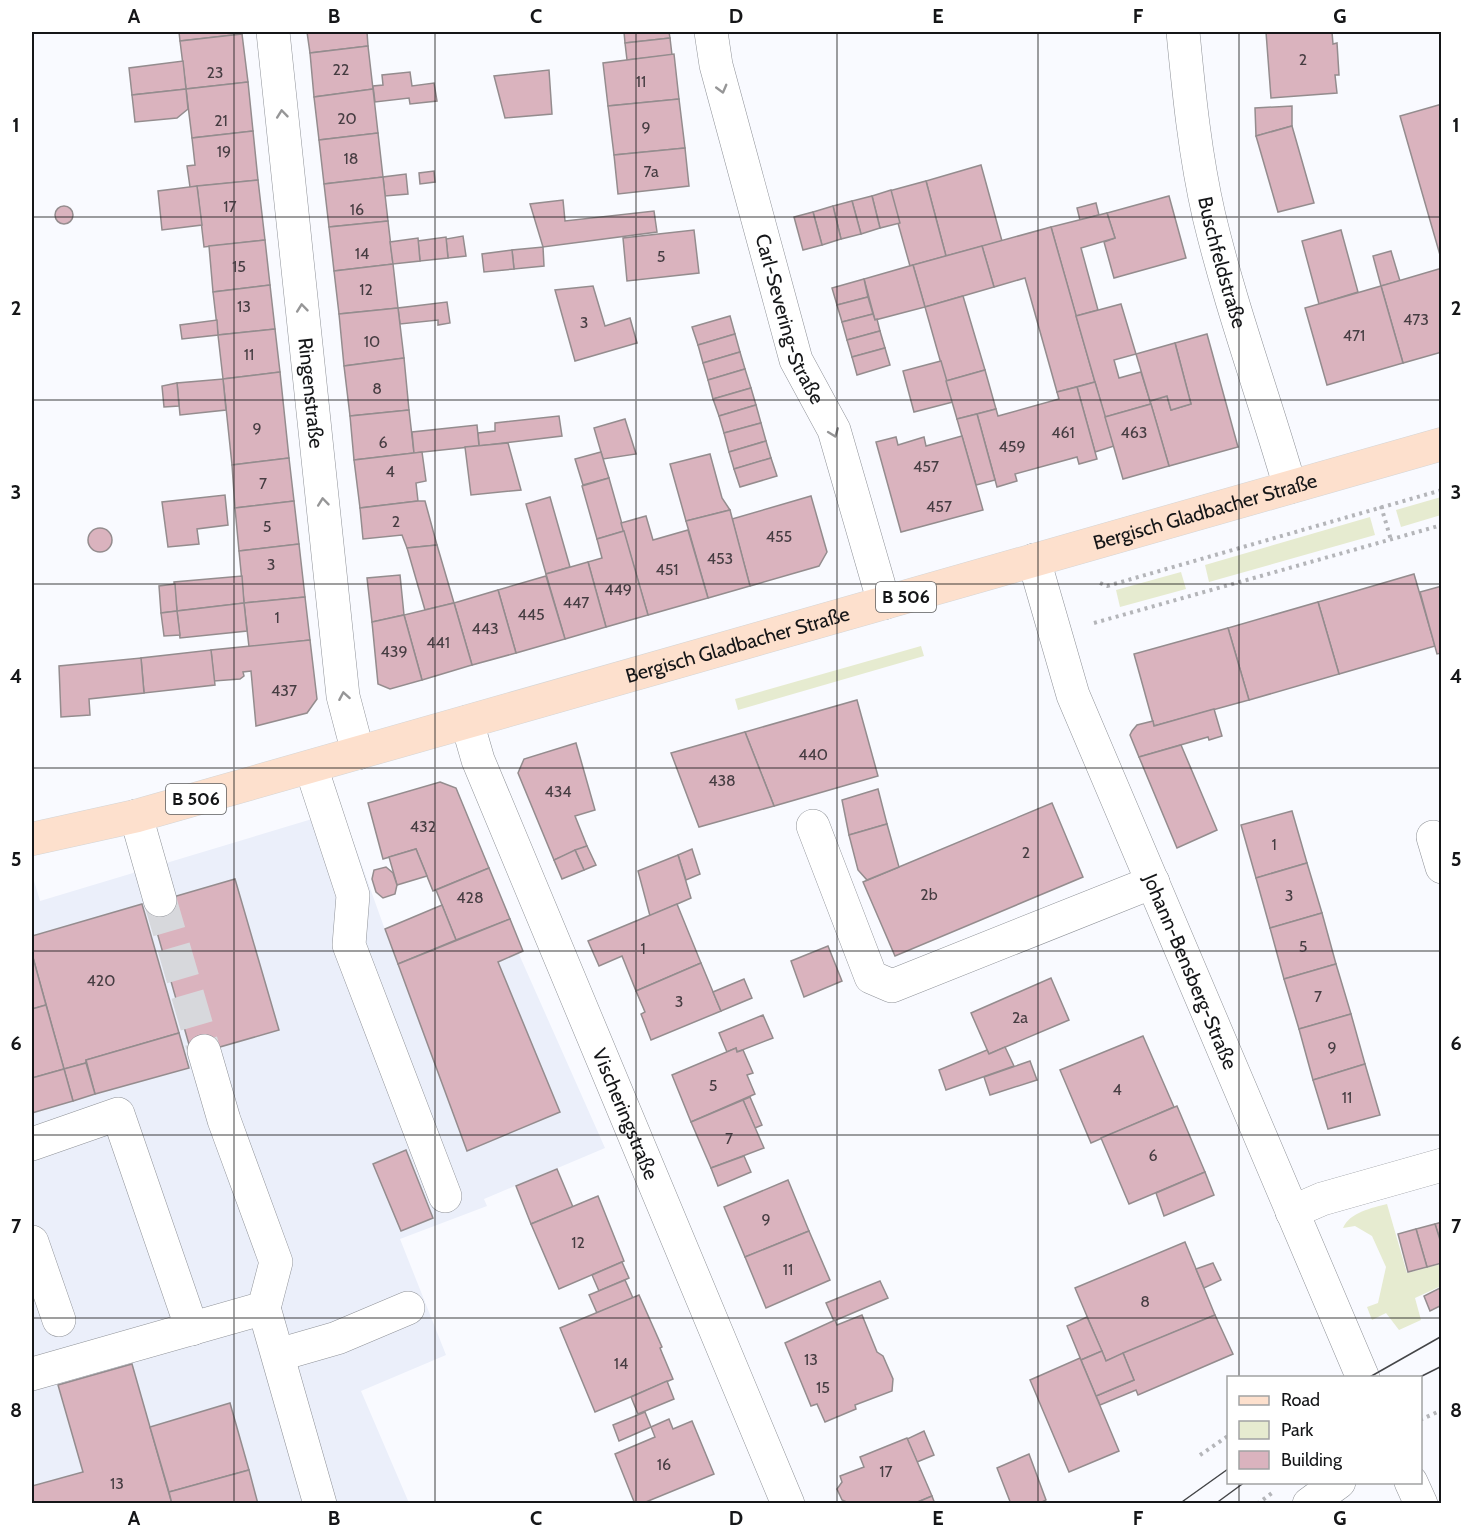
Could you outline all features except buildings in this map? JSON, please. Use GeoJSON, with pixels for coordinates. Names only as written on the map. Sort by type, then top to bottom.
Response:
{"type":"FeatureCollection","features":[{"type":"Feature","properties":{"kind":"main road","name":"Bergisch Gladbacher Straße"},"geometry":{"type":"LineString","coordinates":[[32,839],[136,816],[1442,444]]}},
{"type":"Feature","properties":{"kind":"street","name":"Ringenstraße"},"geometry":{"type":"LineString","coordinates":[[273,32],[344,696],[358,753]]}},
{"type":"Feature","properties":{"kind":"street","name":"Carl-Severing-Straße"},"geometry":{"type":"LineString","coordinates":[[711,32],[716,65],[796,360],[834,430],[884,603]]}},
{"type":"Feature","properties":{"kind":"street","name":"Buschfeldstraße"},"geometry":{"type":"LineString","coordinates":[[1183,32],[1198,161],[1209,217],[1235,311],[1290,487]]}},
{"type":"Feature","properties":{"kind":"street","name":"Johann-Bensberg-Straße"},"geometry":{"type":"LineString","coordinates":[[1034,560],[1073,695],[1363,1376]]}},
{"type":"Feature","properties":{"kind":"street","name":"Vischeringstraße"},"geometry":{"type":"LineString","coordinates":[[467,722],[478,760],[788,1503]]}},
{"type":"Feature","properties":{"kind":"street"},"geometry":{"type":"LineString","coordinates":[[310,767],[353,895],[349,945],[445,1196]]}},
{"type":"Feature","properties":{"kind":"street"},"geometry":{"type":"LineString","coordinates":[[136,816],[160,900]]}},
{"type":"Feature","properties":{"kind":"street"},"geometry":{"type":"LineString","coordinates":[[813,826],[872,977],[892,986],[1153,882]]}},
{"type":"Feature","properties":{"kind":"street"},"geometry":{"type":"LineString","coordinates":[[204,1051],[224,1119],[276,1262],[264,1308],[320,1503]]}},
{"type":"Feature","properties":{"kind":"street"},"geometry":{"type":"LineString","coordinates":[[32,1144],[118,1114],[192,1329]]}},
{"type":"Feature","properties":{"kind":"street"},"geometry":{"type":"LineString","coordinates":[[1292,1212],[1322,1199],[1442,1165]]}},
{"type":"Feature","properties":{"kind":"street"},"geometry":{"type":"LineString","coordinates":[[32,1242],[59,1320]]}},
{"type":"Feature","properties":{"kind":"street"},"geometry":{"type":"LineString","coordinates":[[32,1374],[264,1308]]}},
{"type":"Feature","properties":{"kind":"street"},"geometry":{"type":"LineString","coordinates":[[278,1355],[337,1338],[408,1308]]}},
{"type":"Feature","properties":{"kind":"street"},"geometry":{"type":"LineString","coordinates":[[1309,1503],[1336,1484]]}},
{"type":"Feature","properties":{"kind":"street"},"geometry":{"type":"LineString","coordinates":[[1412,1484],[1421,1503]]}},
{"type":"Feature","properties":{"kind":"path"},"geometry":{"type":"LineString","coordinates":[[1055,632],[1104,621],[1442,525]]}},
{"type":"Feature","properties":{"kind":"path"},"geometry":{"type":"LineString","coordinates":[[1422,1419],[1442,1410]]}},
{"type":"Feature","properties":{"kind":"path"},"geometry":{"type":"LineString","coordinates":[[1200,1455],[1227,1437]]}},
{"type":"Feature","properties":{"kind":"shaded area"},"geometry":{"type":"Polygon","coordinates":[[[342,810],[398,966],[506,925],[605,1148],[484,1199],[487,1206],[400,1239],[446,1355],[361,1391],[409,1503],[32,1503],[32,874],[40,901],[342,810]]]}},
{"type":"Feature","properties":{"kind":"green space"},"geometry":{"type":"Polygon","coordinates":[[[1441,497],[1441,515],[1401,527],[1396,510],[1441,497]]]}},
{"type":"Feature","properties":{"kind":"green space"},"geometry":{"type":"Polygon","coordinates":[[[1370,517],[1375,535],[1209,582],[1205,565],[1370,517]]]}},
{"type":"Feature","properties":{"kind":"green space"},"geometry":{"type":"Polygon","coordinates":[[[1181,572],[1186,589],[1120,607],[1116,590],[1181,572]]]}},
{"type":"Feature","properties":{"kind":"green space"},"geometry":{"type":"Polygon","coordinates":[[[921,646],[924,656],[738,710],[735,699],[921,646]]]}},
{"type":"Feature","properties":{"kind":"green space"},"geometry":{"type":"Polygon","coordinates":[[[1387,1204],[1407,1273],[1441,1264],[1441,1286],[1415,1298],[1421,1320],[1399,1330],[1386,1313],[1372,1320],[1367,1307],[1378,1303],[1386,1267],[1372,1236],[1355,1226],[1343,1228],[1356,1214],[1387,1204]]]}},
{"type":"Feature","properties":{"kind":"tunnel"},"geometry":{"type":"LineString","coordinates":[[160,900],[204,1051]]}},
{"type":"Feature","properties":{"kind":"tram line"},"geometry":{"type":"LineString","coordinates":[[1372,1376],[1442,1336]]}},
{"type":"Feature","properties":{"kind":"tram line"},"geometry":{"type":"LineString","coordinates":[[1422,1376],[1442,1366]]}},
{"type":"Feature","properties":{"kind":"tram line"},"geometry":{"type":"LineString","coordinates":[[1179,1504],[1227,1470]]}},
{"type":"Feature","properties":{"kind":"tram line"},"geometry":{"type":"LineString","coordinates":[[1215,1504],[1242,1484]]}}]}
